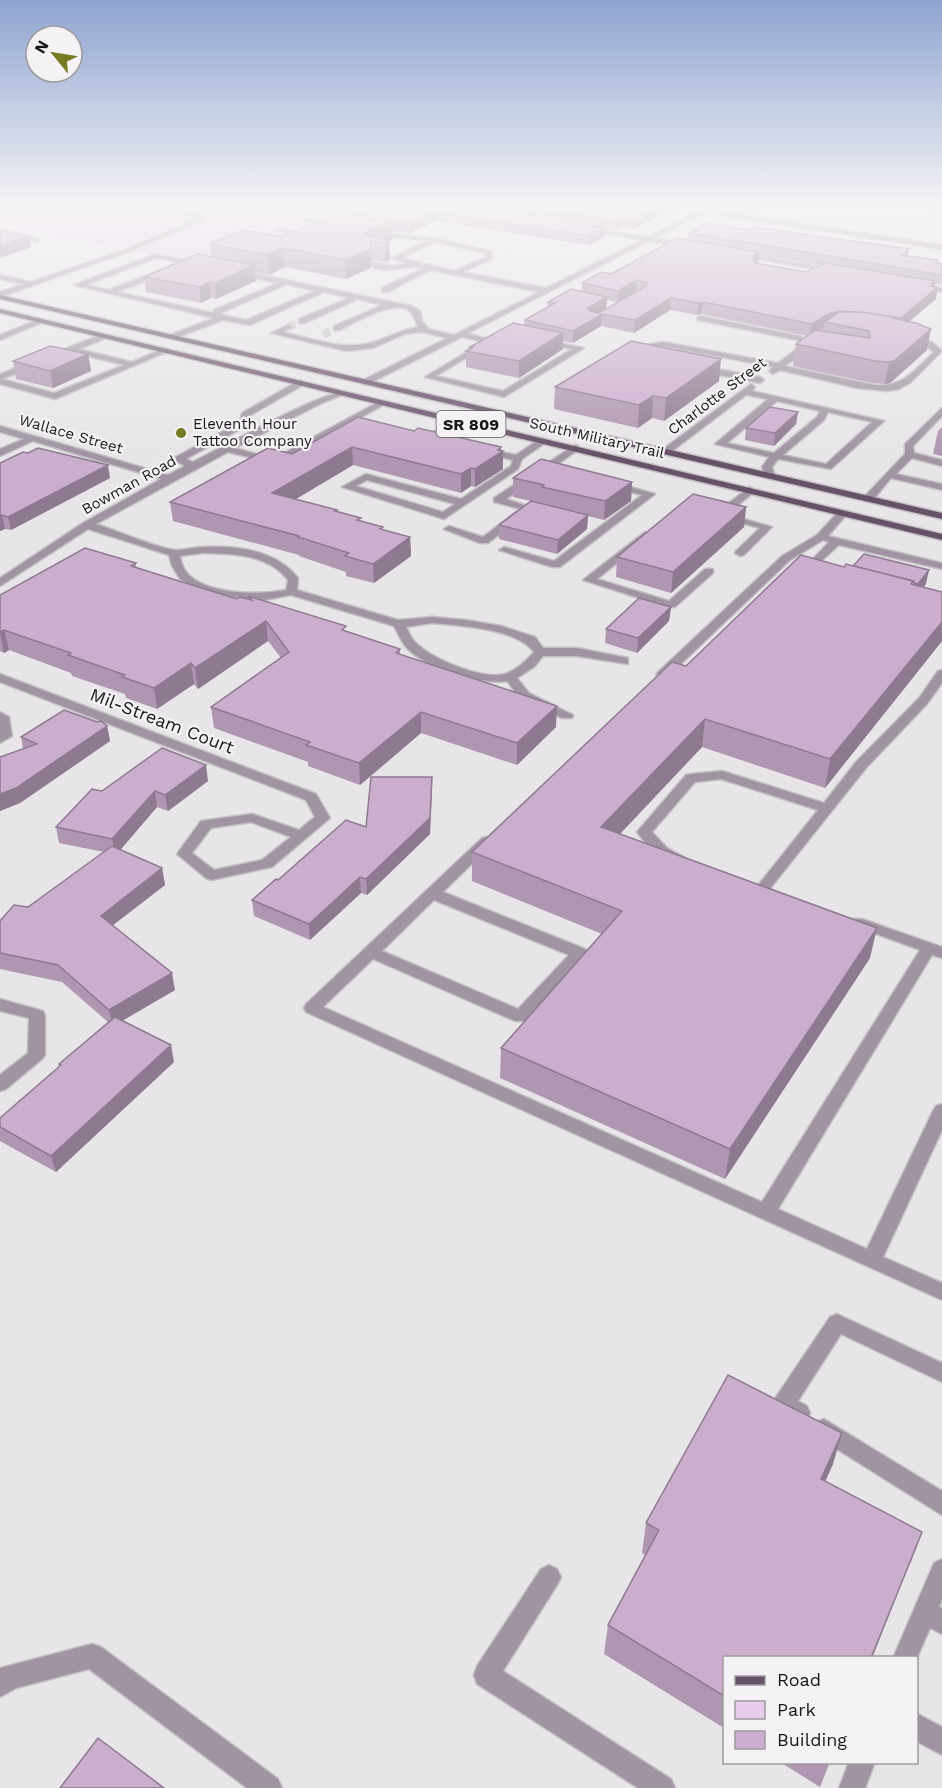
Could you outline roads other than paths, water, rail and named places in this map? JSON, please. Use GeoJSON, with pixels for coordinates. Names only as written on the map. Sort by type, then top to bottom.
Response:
{"type":"FeatureCollection","features":[{"type":"Feature","properties":{"kind":"main road","name":"South Military Trail"},"geometry":{"type":"LineString","coordinates":[[0,296],[942,516]]}},
{"type":"Feature","properties":{"kind":"main road"},"geometry":{"type":"LineString","coordinates":[[0,304],[86,324],[110,322]]}},
{"type":"Feature","properties":{"kind":"main road","name":"South Military Trail"},"geometry":{"type":"LineString","coordinates":[[0,311],[942,537]]}},
{"type":"Feature","properties":{"kind":"main road"},"geometry":{"type":"LineString","coordinates":[[182,355],[205,357],[329,385],[366,382]]}},
{"type":"Feature","properties":{"kind":"main road"},"geometry":{"type":"LineString","coordinates":[[344,393],[369,392],[385,395],[537,431],[569,429]]}},
{"type":"Feature","properties":{"kind":"main road"},"geometry":{"type":"LineString","coordinates":[[574,448],[594,448],[819,500],[868,499]]}},
{"type":"Feature","properties":{"kind":"street"},"geometry":{"type":"LineString","coordinates":[[0,296],[17,289]]}},
{"type":"Feature","properties":{"kind":"street"},"geometry":{"type":"LineString","coordinates":[[98,289],[247,323],[323,290],[390,304],[417,313],[418,321],[424,329]]}},
{"type":"Feature","properties":{"kind":"street"},"geometry":{"type":"LineString","coordinates":[[109,292],[116,289]]}},
{"type":"Feature","properties":{"kind":"street"},"geometry":{"type":"LineString","coordinates":[[221,318],[217,312],[269,289]]}},
{"type":"Feature","properties":{"kind":"street"},"geometry":{"type":"LineString","coordinates":[[544,289],[558,295]]}},
{"type":"Feature","properties":{"kind":"street"},"geometry":{"type":"LineString","coordinates":[[366,382],[547,290]]}},
{"type":"Feature","properties":{"kind":"street"},"geometry":{"type":"LineString","coordinates":[[302,321],[357,297]]}},
{"type":"Feature","properties":{"kind":"street"},"geometry":{"type":"LineString","coordinates":[[338,328],[390,304]]}},
{"type":"Feature","properties":{"kind":"street"},"geometry":{"type":"LineString","coordinates":[[173,337],[221,318]]}},
{"type":"Feature","properties":{"kind":"street"},"geometry":{"type":"LineString","coordinates":[[701,318],[800,338],[807,345],[818,348]]}},
{"type":"Feature","properties":{"kind":"street"},"geometry":{"type":"LineString","coordinates":[[0,338],[42,321]]}},
{"type":"Feature","properties":{"kind":"street"},"geometry":{"type":"LineString","coordinates":[[288,327],[275,333],[335,348],[370,346],[403,332],[424,329],[457,336],[494,339],[429,378],[504,394],[580,348],[528,338]]}},
{"type":"Feature","properties":{"kind":"street","name":"Charlotte Street"},"geometry":{"type":"LineString","coordinates":[[664,452],[822,334]]}},
{"type":"Feature","properties":{"kind":"street"},"geometry":{"type":"LineString","coordinates":[[309,342],[323,335]]}},
{"type":"Feature","properties":{"kind":"street"},"geometry":{"type":"LineString","coordinates":[[0,379],[103,336]]}},
{"type":"Feature","properties":{"kind":"street"},"geometry":{"type":"LineString","coordinates":[[655,360],[639,354],[651,344],[663,344],[781,365],[872,387],[892,389],[903,384],[938,351],[929,344],[896,337]]}},
{"type":"Feature","properties":{"kind":"street"},"geometry":{"type":"LineString","coordinates":[[70,349],[132,364]]}},
{"type":"Feature","properties":{"kind":"street"},"geometry":{"type":"LineString","coordinates":[[0,379],[55,396],[165,351]]}},
{"type":"Feature","properties":{"kind":"street"},"geometry":{"type":"LineString","coordinates":[[695,368],[760,380]]}},
{"type":"Feature","properties":{"kind":"street"},"geometry":{"type":"LineString","coordinates":[[193,465],[179,459],[244,423],[245,415],[300,383]]}},
{"type":"Feature","properties":{"kind":"street"},"geometry":{"type":"LineString","coordinates":[[745,392],[775,398],[879,421],[828,467],[720,444],[775,398]]}},
{"type":"Feature","properties":{"kind":"street","name":"Bowman Road"},"geometry":{"type":"LineString","coordinates":[[0,583],[87,525],[169,478],[319,401],[344,393]]}},
{"type":"Feature","properties":{"kind":"street"},"geometry":{"type":"LineString","coordinates":[[226,448],[274,462],[383,403]]}},
{"type":"Feature","properties":{"kind":"street"},"geometry":{"type":"LineString","coordinates":[[770,476],[767,467],[769,462],[821,418],[825,409]]}},
{"type":"Feature","properties":{"kind":"street"},"geometry":{"type":"LineString","coordinates":[[910,455],[908,446],[942,411]]}},
{"type":"Feature","properties":{"kind":"street"},"geometry":{"type":"LineString","coordinates":[[352,420],[368,423]]}},
{"type":"Feature","properties":{"kind":"street"},"geometry":{"type":"LineString","coordinates":[[430,437],[458,421]]}},
{"type":"Feature","properties":{"kind":"street","name":"Wallace Street"},"geometry":{"type":"LineString","coordinates":[[0,429],[169,478]]}},
{"type":"Feature","properties":{"kind":"street"},"geometry":{"type":"LineString","coordinates":[[419,435],[441,440]]}},
{"type":"Feature","properties":{"kind":"street"},"geometry":{"type":"LineString","coordinates":[[0,453],[33,438]]}},
{"type":"Feature","properties":{"kind":"street"},"geometry":{"type":"LineString","coordinates":[[463,503],[366,477],[347,487],[444,516],[463,503],[515,467],[518,458],[543,441]]}},
{"type":"Feature","properties":{"kind":"street"},"geometry":{"type":"LineString","coordinates":[[474,448],[518,458]]}},
{"type":"Feature","properties":{"kind":"street"},"geometry":{"type":"LineString","coordinates":[[449,529],[484,540],[534,509],[498,500],[574,448]]}},
{"type":"Feature","properties":{"kind":"street"},"geometry":{"type":"LineString","coordinates":[[910,455],[942,462]]}},
{"type":"Feature","properties":{"kind":"street"},"geometry":{"type":"LineString","coordinates":[[868,499],[910,455]]}},
{"type":"Feature","properties":{"kind":"street"},"geometry":{"type":"LineString","coordinates":[[546,467],[558,470]]}},
{"type":"Feature","properties":{"kind":"street"},"geometry":{"type":"LineString","coordinates":[[889,475],[942,487]]}},
{"type":"Feature","properties":{"kind":"street"},"geometry":{"type":"LineString","coordinates":[[504,550],[556,565],[600,526],[650,494],[604,482]]}},
{"type":"Feature","properties":{"kind":"street"},"geometry":{"type":"LineString","coordinates":[[720,515],[750,490]]}},
{"type":"Feature","properties":{"kind":"street"},"geometry":{"type":"LineString","coordinates":[[702,511],[767,527],[740,553]]}},
{"type":"Feature","properties":{"kind":"street"},"geometry":{"type":"LineString","coordinates":[[827,580],[814,574],[813,564],[825,550],[843,513]]}},
{"type":"Feature","properties":{"kind":"street"},"geometry":{"type":"LineString","coordinates":[[87,525],[174,553],[203,550],[234,551],[267,558],[284,567],[294,580],[291,592]]}},
{"type":"Feature","properties":{"kind":"street"},"geometry":{"type":"LineString","coordinates":[[654,528],[589,580],[671,605],[709,571]]}},
{"type":"Feature","properties":{"kind":"street"},"geometry":{"type":"LineString","coordinates":[[648,688],[786,558],[829,539],[942,566]]}},
{"type":"Feature","properties":{"kind":"street"},"geometry":{"type":"LineString","coordinates":[[174,553],[177,566],[184,577],[205,588],[224,593],[265,597],[291,592],[399,624],[432,620],[501,630],[531,640],[540,652]]}},
{"type":"Feature","properties":{"kind":"street"},"geometry":{"type":"LineString","coordinates":[[399,624],[409,643],[452,668],[495,680],[523,671],[540,652],[577,652],[624,661]]}},
{"type":"Feature","properties":{"kind":"street"},"geometry":{"type":"LineString","coordinates":[[763,888],[869,757],[922,701],[942,674]]}},
{"type":"Feature","properties":{"kind":"street"},"geometry":{"type":"LineString","coordinates":[[510,677],[525,696],[567,714]]}},
{"type":"Feature","properties":{"kind":"street","name":"Mil-Stream Court"},"geometry":{"type":"LineString","coordinates":[[0,678],[311,797],[323,818],[301,836]]}},
{"type":"Feature","properties":{"kind":"street"},"geometry":{"type":"LineString","coordinates":[[0,716],[3,717],[5,736],[0,739]]}},
{"type":"Feature","properties":{"kind":"street"},"geometry":{"type":"LineString","coordinates":[[690,862],[662,851],[644,832],[690,778],[722,775],[827,808]]}},
{"type":"Feature","properties":{"kind":"street"},"geometry":{"type":"LineString","coordinates":[[252,818],[301,836],[267,864],[211,875],[184,854],[206,824],[252,818]]}},
{"type":"Feature","properties":{"kind":"street"},"geometry":{"type":"LineString","coordinates":[[501,828],[312,1008],[942,1292]]}},
{"type":"Feature","properties":{"kind":"street"},"geometry":{"type":"LineString","coordinates":[[371,952],[521,1017],[579,953],[432,893]]}},
{"type":"Feature","properties":{"kind":"street"},"geometry":{"type":"LineString","coordinates":[[766,1212],[935,951],[840,916]]}},
{"type":"Feature","properties":{"kind":"street"},"geometry":{"type":"LineString","coordinates":[[0,1005],[37,1015],[36,1055],[0,1084]]}},
{"type":"Feature","properties":{"kind":"street"},"geometry":{"type":"LineString","coordinates":[[872,1260],[942,1112]]}},
{"type":"Feature","properties":{"kind":"street"},"geometry":{"type":"LineString","coordinates":[[942,1372],[837,1323],[784,1404],[942,1504]]}},
{"type":"Feature","properties":{"kind":"street"},"geometry":{"type":"LineString","coordinates":[[906,1656],[933,1617],[942,1571]]}},
{"type":"Feature","properties":{"kind":"street"},"geometry":{"type":"LineString","coordinates":[[549,1577],[486,1675],[663,1788]]}},
{"type":"Feature","properties":{"kind":"street"},"geometry":{"type":"LineString","coordinates":[[0,1686],[9,1677],[92,1656],[269,1788]]}},
{"type":"Feature","properties":{"kind":"street"},"geometry":{"type":"LineString","coordinates":[[918,1727],[942,1742]]}},
{"type":"Feature","properties":{"kind":"street"},"geometry":{"type":"LineString","coordinates":[[852,1788],[861,1764]]}},
{"type":"Feature","properties":{"kind":"tunnel"},"geometry":{"type":"LineString","coordinates":[[288,327],[302,321]]}},
{"type":"Feature","properties":{"kind":"tunnel"},"geometry":{"type":"LineString","coordinates":[[323,335],[337,328]]}},
{"type":"Feature","properties":{"kind":"place","name":"Eleventh Hour Tattoo Company"},"geometry":{"type":"Point","coordinates":[181,433]}}]}
